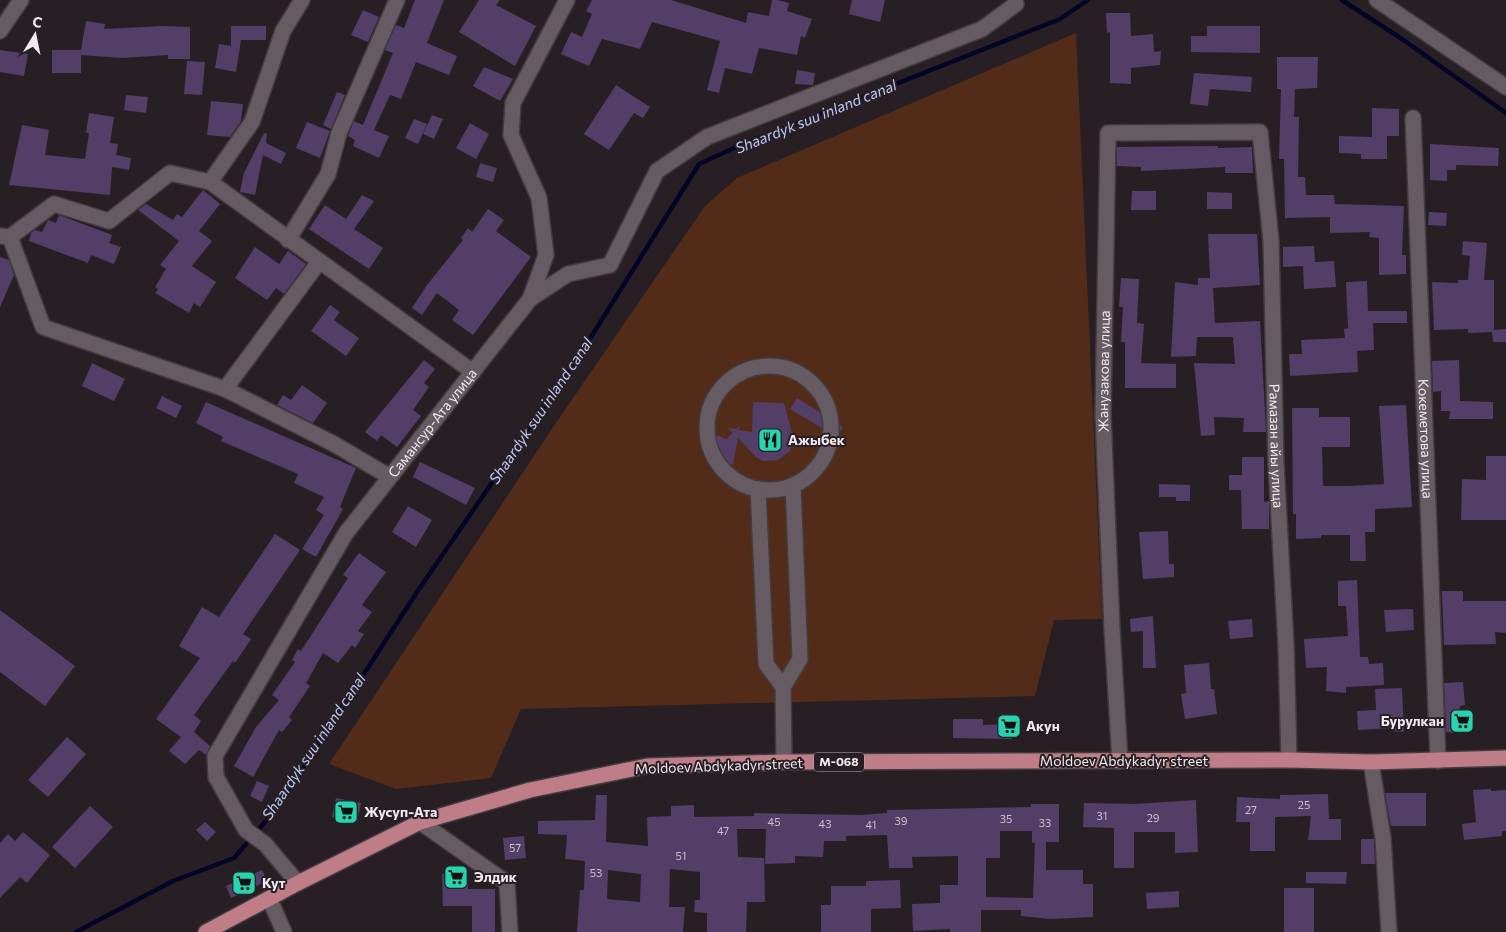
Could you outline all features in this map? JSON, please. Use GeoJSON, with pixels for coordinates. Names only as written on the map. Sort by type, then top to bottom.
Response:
{"type":"FeatureCollection","features":[{"type":"Feature","properties":{"kind":"main road","name":"Moldoev Abdykadyr street"},"geometry":{"type":"LineString","coordinates":[[206,932],[298,882],[420,822],[530,790],[647,766],[784,762],[1289,760],[1371,762],[1506,758]]}},
{"type":"Feature","properties":{"kind":"street"},"geometry":{"type":"LineString","coordinates":[[0,31],[22,0]]}},
{"type":"Feature","properties":{"kind":"street"},"geometry":{"type":"LineString","coordinates":[[210,182],[252,122],[283,31],[302,0]]}},
{"type":"Feature","properties":{"kind":"street"},"geometry":{"type":"LineString","coordinates":[[288,240],[328,174],[339,133],[398,0]]}},
{"type":"Feature","properties":{"kind":"street","name":"Самансур-Ата улица"},"geometry":{"type":"LineString","coordinates":[[298,882],[265,844],[246,830],[216,778],[215,756],[346,533],[530,299],[546,255],[540,198],[511,135],[512,103],[567,0]]}},
{"type":"Feature","properties":{"kind":"street"},"geometry":{"type":"LineString","coordinates":[[1377,0],[1506,88]]}},
{"type":"Feature","properties":{"kind":"street"},"geometry":{"type":"LineString","coordinates":[[530,299],[568,274],[610,266],[657,170],[707,137],[982,29],[1015,1]]}},
{"type":"Feature","properties":{"kind":"street","name":"Кокеметова улица"},"geometry":{"type":"LineString","coordinates":[[1413,118],[1438,761]]}},
{"type":"Feature","properties":{"kind":"street","name":"Рамазан айы улица"},"geometry":{"type":"LineString","coordinates":[[1260,132],[1272,241],[1276,464],[1286,645],[1289,760]]}},
{"type":"Feature","properties":{"kind":"street","name":"Жанузакова улица"},"geometry":{"type":"LineString","coordinates":[[1120,761],[1112,629],[1103,414],[1108,133],[1260,132]]}},
{"type":"Feature","properties":{"kind":"street"},"geometry":{"type":"LineString","coordinates":[[390,477],[334,444],[225,389],[43,328],[5,236],[54,204],[109,221],[170,173],[210,182],[472,372]]}},
{"type":"Feature","properties":{"kind":"street"},"geometry":{"type":"LineString","coordinates":[[225,389],[319,262]]}},
{"type":"Feature","properties":{"kind":"street"},"geometry":{"type":"LineString","coordinates":[[761,366],[779,366],[796,372],[811,381],[822,395],[829,412],[830,438],[820,462],[808,476],[793,485],[776,489],[758,489],[741,484],[727,474],[715,460],[708,444],[706,426],[709,408],[717,392],[736,375],[761,366]]}},
{"type":"Feature","properties":{"kind":"street"},"geometry":{"type":"LineString","coordinates":[[784,762],[783,688],[800,659],[793,485]]}},
{"type":"Feature","properties":{"kind":"street"},"geometry":{"type":"LineString","coordinates":[[758,489],[766,664],[783,688]]}},
{"type":"Feature","properties":{"kind":"street"},"geometry":{"type":"LineString","coordinates":[[1371,762],[1383,838],[1390,932]]}},
{"type":"Feature","properties":{"kind":"street"},"geometry":{"type":"LineString","coordinates":[[420,822],[507,884],[510,932]]}},
{"type":"Feature","properties":{"kind":"street"},"geometry":{"type":"LineString","coordinates":[[268,898],[284,932]]}},
{"type":"Feature","properties":{"kind":"shaded area"},"geometry":{"type":"Polygon","coordinates":[[[1076,33],[1102,619],[1054,620],[1035,696],[521,709],[491,778],[396,789],[329,764],[560,417],[705,206],[737,178],[1076,33]]]}},
{"type":"Feature","properties":{"kind":"building"},"geometry":{"type":"Polygon","coordinates":[[[415,0],[444,0],[427,43],[457,56],[449,75],[416,62],[401,99],[390,95],[374,130],[389,136],[379,158],[353,146],[355,140],[348,136],[354,121],[363,125],[393,53],[385,50],[396,25],[404,28],[415,0]]]}},
{"type":"Feature","properties":{"kind":"building"},"geometry":{"type":"Polygon","coordinates":[[[479,0],[500,0],[496,5],[536,26],[515,66],[459,32],[479,0]]]}},
{"type":"Feature","properties":{"kind":"building"},"geometry":{"type":"Polygon","coordinates":[[[592,0],[671,0],[746,23],[748,12],[769,16],[772,0],[777,0],[789,3],[787,11],[812,19],[805,38],[801,36],[797,55],[759,48],[752,74],[725,68],[719,93],[707,90],[720,41],[652,22],[640,49],[602,39],[589,66],[561,54],[571,32],[582,37],[592,14],[586,11],[592,0]]]}},
{"type":"Feature","properties":{"kind":"building"},"geometry":{"type":"Polygon","coordinates":[[[852,0],[885,0],[880,22],[849,14],[852,0]]]}},
{"type":"Feature","properties":{"kind":"building"},"geometry":{"type":"Polygon","coordinates":[[[363,10],[379,17],[368,42],[351,35],[363,10]]]}},
{"type":"Feature","properties":{"kind":"building"},"geometry":{"type":"Polygon","coordinates":[[[1106,13],[1130,13],[1131,36],[1153,34],[1154,52],[1161,51],[1160,65],[1131,68],[1131,84],[1110,83],[1110,32],[1107,33],[1106,13]]]}},
{"type":"Feature","properties":{"kind":"building"},"geometry":{"type":"Polygon","coordinates":[[[86,21],[105,24],[104,29],[162,26],[190,27],[190,59],[168,59],[168,55],[123,58],[81,55],[81,73],[52,73],[52,50],[81,50],[86,21]]]}},
{"type":"Feature","properties":{"kind":"building"},"geometry":{"type":"Polygon","coordinates":[[[231,26],[266,26],[266,40],[241,40],[236,72],[215,68],[219,44],[231,46],[231,26]]]}},
{"type":"Feature","properties":{"kind":"building"},"geometry":{"type":"Polygon","coordinates":[[[1207,26],[1260,26],[1260,53],[1191,52],[1191,36],[1207,36],[1207,26]]]}},
{"type":"Feature","properties":{"kind":"building"},"geometry":{"type":"Polygon","coordinates":[[[0,50],[28,54],[24,76],[0,72],[0,50]]]}},
{"type":"Feature","properties":{"kind":"building"},"geometry":{"type":"Polygon","coordinates":[[[1277,57],[1318,57],[1317,88],[1295,89],[1294,117],[1299,117],[1298,177],[1305,177],[1306,195],[1334,195],[1335,204],[1404,206],[1402,255],[1406,255],[1406,274],[1379,275],[1379,238],[1369,237],[1370,232],[1330,233],[1330,217],[1285,218],[1284,159],[1279,159],[1281,89],[1277,89],[1277,57]]]}},
{"type":"Feature","properties":{"kind":"building"},"geometry":{"type":"Polygon","coordinates":[[[187,61],[205,62],[202,95],[184,94],[187,61]]]}},
{"type":"Feature","properties":{"kind":"building"},"geometry":{"type":"Polygon","coordinates":[[[484,67],[513,79],[500,101],[473,86],[484,67]]]}},
{"type":"Feature","properties":{"kind":"building"},"geometry":{"type":"Polygon","coordinates":[[[797,70],[815,73],[813,85],[795,84],[797,70]]]}},
{"type":"Feature","properties":{"kind":"building"},"geometry":{"type":"Polygon","coordinates":[[[1194,73],[1252,77],[1251,92],[1210,89],[1208,106],[1190,104],[1194,73]]]}},
{"type":"Feature","properties":{"kind":"building"},"geometry":{"type":"Polygon","coordinates":[[[616,85],[650,107],[643,118],[634,113],[609,150],[584,134],[616,85]]]}},
{"type":"Feature","properties":{"kind":"building"},"geometry":{"type":"Polygon","coordinates":[[[337,92],[345,95],[331,129],[323,125],[337,92]]]}},
{"type":"Feature","properties":{"kind":"building"},"geometry":{"type":"Polygon","coordinates":[[[126,95],[148,97],[146,113],[124,110],[126,95]]]}},
{"type":"Feature","properties":{"kind":"building"},"geometry":{"type":"Polygon","coordinates":[[[211,101],[243,104],[241,121],[230,137],[207,135],[211,101]]]}},
{"type":"Feature","properties":{"kind":"building"},"geometry":{"type":"Polygon","coordinates":[[[1372,108],[1399,109],[1399,136],[1387,136],[1387,159],[1361,159],[1361,154],[1339,153],[1339,136],[1372,137],[1372,108]]]}},
{"type":"Feature","properties":{"kind":"building"},"geometry":{"type":"Polygon","coordinates":[[[89,113],[114,117],[110,143],[118,144],[116,155],[131,158],[129,170],[112,167],[110,195],[9,185],[22,125],[49,130],[45,155],[85,159],[89,133],[86,133],[89,113]]]}},
{"type":"Feature","properties":{"kind":"building"},"geometry":{"type":"Polygon","coordinates":[[[432,115],[443,119],[434,139],[423,134],[432,115]]]}},
{"type":"Feature","properties":{"kind":"building"},"geometry":{"type":"Polygon","coordinates":[[[414,119],[427,124],[418,144],[405,138],[414,119]]]}},
{"type":"Feature","properties":{"kind":"building"},"geometry":{"type":"Polygon","coordinates":[[[307,122],[330,131],[320,158],[296,148],[307,122]]]}},
{"type":"Feature","properties":{"kind":"building"},"geometry":{"type":"Polygon","coordinates":[[[470,123],[489,134],[476,159],[456,148],[470,123]]]}},
{"type":"Feature","properties":{"kind":"building"},"geometry":{"type":"Polygon","coordinates":[[[264,133],[267,134],[266,143],[286,153],[281,164],[263,155],[255,195],[240,192],[244,173],[264,133]]]}},
{"type":"Feature","properties":{"kind":"building"},"geometry":{"type":"Polygon","coordinates":[[[1430,144],[1499,148],[1498,166],[1456,165],[1456,170],[1447,170],[1447,181],[1430,180],[1430,144]]]}},
{"type":"Feature","properties":{"kind":"building"},"geometry":{"type":"Polygon","coordinates":[[[1218,146],[1218,148],[1252,147],[1253,173],[1225,173],[1225,167],[1141,171],[1141,167],[1117,166],[1117,147],[1218,146]]]}},
{"type":"Feature","properties":{"kind":"building"},"geometry":{"type":"Polygon","coordinates":[[[480,163],[497,168],[493,182],[476,177],[480,163]]]}},
{"type":"Feature","properties":{"kind":"building"},"geometry":{"type":"Polygon","coordinates":[[[203,190],[220,204],[199,231],[212,241],[192,266],[216,282],[200,307],[194,303],[189,313],[155,293],[158,289],[155,287],[166,269],[160,265],[179,241],[138,210],[146,204],[173,220],[177,214],[182,217],[203,190]]]}},
{"type":"Feature","properties":{"kind":"building"},"geometry":{"type":"Polygon","coordinates":[[[1132,191],[1156,191],[1156,210],[1131,210],[1132,191]]]}},
{"type":"Feature","properties":{"kind":"building"},"geometry":{"type":"Polygon","coordinates":[[[1207,192],[1232,193],[1232,209],[1207,209],[1207,192]]]}},
{"type":"Feature","properties":{"kind":"building"},"geometry":{"type":"Polygon","coordinates":[[[362,195],[374,201],[354,229],[383,248],[369,269],[309,229],[325,205],[346,219],[362,195]]]}},
{"type":"Feature","properties":{"kind":"building"},"geometry":{"type":"Polygon","coordinates":[[[488,209],[504,220],[496,231],[531,257],[473,335],[452,320],[459,310],[437,293],[422,315],[412,308],[427,285],[463,240],[461,238],[468,228],[472,232],[488,209]]]}},
{"type":"Feature","properties":{"kind":"building"},"geometry":{"type":"Polygon","coordinates":[[[1429,212],[1447,213],[1446,226],[1428,225],[1429,212]]]}},
{"type":"Feature","properties":{"kind":"building"},"geometry":{"type":"Polygon","coordinates":[[[59,215],[112,235],[109,243],[121,247],[114,264],[91,255],[88,263],[29,241],[31,233],[35,230],[42,232],[48,220],[56,223],[59,215]]]}},
{"type":"Feature","properties":{"kind":"building"},"geometry":{"type":"Polygon","coordinates":[[[1208,234],[1257,234],[1260,285],[1213,288],[1215,323],[1260,321],[1266,432],[1243,432],[1244,418],[1214,417],[1215,435],[1201,436],[1194,363],[1235,364],[1233,337],[1197,337],[1196,356],[1171,357],[1175,282],[1198,285],[1198,278],[1210,278],[1208,234]]]}},
{"type":"Feature","properties":{"kind":"building"},"geometry":{"type":"Polygon","coordinates":[[[1463,241],[1487,243],[1484,280],[1494,280],[1494,330],[1506,329],[1506,342],[1493,342],[1492,332],[1468,333],[1468,329],[1434,330],[1432,282],[1458,283],[1458,280],[1468,280],[1470,256],[1462,255],[1463,241]]]}},
{"type":"Feature","properties":{"kind":"building"},"geometry":{"type":"Polygon","coordinates":[[[1314,246],[1315,262],[1334,261],[1336,287],[1304,289],[1303,266],[1283,267],[1283,247],[1314,246]]]}},
{"type":"Feature","properties":{"kind":"building"},"geometry":{"type":"Polygon","coordinates":[[[255,247],[279,264],[288,251],[306,264],[284,294],[276,288],[267,300],[235,278],[255,247]]]}},
{"type":"Feature","properties":{"kind":"building"},"geometry":{"type":"Polygon","coordinates":[[[0,257],[9,260],[14,275],[0,307],[0,257]]]}},
{"type":"Feature","properties":{"kind":"building"},"geometry":{"type":"Polygon","coordinates":[[[1121,278],[1139,279],[1137,323],[1144,324],[1141,363],[1176,364],[1176,388],[1125,388],[1125,342],[1121,342],[1123,307],[1119,307],[1121,278]]]}},
{"type":"Feature","properties":{"kind":"building"},"geometry":{"type":"Polygon","coordinates":[[[1367,281],[1368,311],[1407,311],[1407,323],[1373,323],[1374,350],[1357,351],[1358,372],[1290,376],[1289,354],[1302,354],[1301,340],[1345,338],[1344,329],[1348,328],[1346,282],[1367,281]]]}},
{"type":"Feature","properties":{"kind":"building"},"geometry":{"type":"Polygon","coordinates":[[[330,305],[340,312],[334,320],[359,338],[346,356],[311,331],[330,305]]]}},
{"type":"Feature","properties":{"kind":"building"},"geometry":{"type":"Polygon","coordinates":[[[424,360],[435,369],[424,383],[429,387],[413,410],[421,416],[397,447],[381,435],[377,441],[365,432],[424,360]]]}},
{"type":"Feature","properties":{"kind":"building"},"geometry":{"type":"Polygon","coordinates":[[[1459,360],[1460,401],[1493,402],[1493,419],[1449,419],[1450,411],[1441,411],[1441,391],[1433,392],[1432,361],[1459,360]]]}},
{"type":"Feature","properties":{"kind":"building"},"geometry":{"type":"Polygon","coordinates":[[[92,363],[125,379],[114,401],[82,386],[92,363]]]}},
{"type":"Feature","properties":{"kind":"building"},"geometry":{"type":"Polygon","coordinates":[[[302,385],[327,403],[313,423],[277,405],[283,395],[291,400],[302,385]]]}},
{"type":"Feature","properties":{"kind":"building"},"geometry":{"type":"Polygon","coordinates":[[[162,396],[182,406],[176,418],[156,408],[162,396]]]}},
{"type":"Feature","properties":{"kind":"building"},"geometry":{"type":"Polygon","coordinates":[[[797,398],[843,427],[837,437],[790,409],[797,398]]]}},
{"type":"Feature","properties":{"kind":"building"},"geometry":{"type":"Polygon","coordinates":[[[206,402],[356,468],[340,507],[343,509],[316,557],[302,549],[324,515],[316,510],[324,497],[294,483],[298,474],[221,441],[223,437],[196,423],[206,402]]]}},
{"type":"Feature","properties":{"kind":"building"},"geometry":{"type":"Polygon","coordinates":[[[753,402],[784,403],[793,437],[790,451],[778,460],[763,461],[756,457],[738,438],[733,464],[724,466],[721,451],[711,446],[711,438],[717,435],[726,439],[733,433],[728,428],[736,429],[740,426],[739,430],[752,432],[753,402]]]}},
{"type":"Feature","properties":{"kind":"building"},"geometry":{"type":"Polygon","coordinates":[[[1406,405],[1412,507],[1375,509],[1375,532],[1365,532],[1366,561],[1350,561],[1350,535],[1321,535],[1321,538],[1296,539],[1296,514],[1293,514],[1292,408],[1319,408],[1319,417],[1350,417],[1350,447],[1322,447],[1323,486],[1348,486],[1384,484],[1379,406],[1406,405]]]}},
{"type":"Feature","properties":{"kind":"building"},"geometry":{"type":"Polygon","coordinates":[[[1486,456],[1506,456],[1506,520],[1461,520],[1462,479],[1486,480],[1486,456]]]}},
{"type":"Feature","properties":{"kind":"building"},"geometry":{"type":"Polygon","coordinates":[[[1242,457],[1264,457],[1264,502],[1269,501],[1269,529],[1242,529],[1241,490],[1229,490],[1229,475],[1242,475],[1242,457]]]}},
{"type":"Feature","properties":{"kind":"building"},"geometry":{"type":"Polygon","coordinates":[[[420,462],[475,488],[466,505],[413,477],[420,462]]]}},
{"type":"Feature","properties":{"kind":"building"},"geometry":{"type":"Polygon","coordinates":[[[1159,484],[1190,485],[1190,501],[1176,501],[1176,497],[1159,497],[1159,484]]]}},
{"type":"Feature","properties":{"kind":"building"},"geometry":{"type":"Polygon","coordinates":[[[408,506],[432,520],[416,547],[392,532],[408,506]]]}},
{"type":"Feature","properties":{"kind":"building"},"geometry":{"type":"Polygon","coordinates":[[[1168,531],[1169,564],[1174,564],[1174,577],[1143,579],[1139,532],[1168,531]]]}},
{"type":"Feature","properties":{"kind":"building"},"geometry":{"type":"Polygon","coordinates":[[[275,534],[300,550],[243,634],[251,639],[235,663],[233,661],[194,715],[201,721],[194,732],[210,746],[206,755],[199,750],[185,764],[169,751],[181,737],[156,719],[200,658],[179,646],[202,607],[219,617],[275,534]]]}},
{"type":"Feature","properties":{"kind":"building"},"geometry":{"type":"Polygon","coordinates":[[[359,553],[386,572],[362,605],[372,612],[358,631],[364,634],[355,648],[352,645],[338,663],[323,653],[306,683],[310,686],[289,717],[292,720],[282,732],[279,730],[253,777],[234,766],[256,727],[279,700],[272,695],[295,662],[292,660],[298,649],[301,651],[348,578],[343,575],[359,553]]]}},
{"type":"Feature","properties":{"kind":"building"},"geometry":{"type":"Polygon","coordinates":[[[1357,580],[1360,657],[1368,657],[1369,664],[1383,663],[1384,685],[1346,687],[1346,693],[1326,691],[1327,667],[1306,668],[1304,639],[1348,636],[1346,606],[1338,606],[1338,581],[1357,580]]]}},
{"type":"Feature","properties":{"kind":"building"},"geometry":{"type":"Polygon","coordinates":[[[1442,591],[1463,591],[1463,601],[1506,601],[1506,633],[1495,632],[1496,644],[1444,645],[1442,591]]]}},
{"type":"Feature","properties":{"kind":"building"},"geometry":{"type":"Polygon","coordinates":[[[1413,609],[1414,630],[1386,632],[1384,610],[1413,609]]]}},
{"type":"Feature","properties":{"kind":"building"},"geometry":{"type":"Polygon","coordinates":[[[0,610],[75,666],[45,706],[0,672],[0,610]]]}},
{"type":"Feature","properties":{"kind":"building"},"geometry":{"type":"Polygon","coordinates":[[[1153,616],[1156,668],[1143,668],[1143,631],[1131,632],[1130,619],[1153,616]]]}},
{"type":"Feature","properties":{"kind":"building"},"geometry":{"type":"Polygon","coordinates":[[[1252,619],[1253,637],[1230,639],[1228,621],[1252,619]]]}},
{"type":"Feature","properties":{"kind":"building"},"geometry":{"type":"Polygon","coordinates":[[[1209,663],[1211,689],[1214,689],[1217,714],[1185,719],[1181,694],[1186,693],[1184,665],[1209,663]]]}},
{"type":"Feature","properties":{"kind":"building"},"geometry":{"type":"Polygon","coordinates":[[[1463,682],[1465,705],[1460,706],[1458,733],[1446,732],[1444,683],[1463,682]]]}},
{"type":"Feature","properties":{"kind":"building"},"geometry":{"type":"Polygon","coordinates":[[[1402,688],[1404,732],[1391,731],[1392,728],[1358,730],[1357,711],[1376,710],[1375,689],[1402,688]]]}},
{"type":"Feature","properties":{"kind":"building"},"geometry":{"type":"Polygon","coordinates":[[[953,719],[983,719],[983,725],[1012,724],[1012,739],[953,738],[953,719]]]}},
{"type":"Feature","properties":{"kind":"building"},"geometry":{"type":"Polygon","coordinates":[[[67,737],[86,754],[48,797],[28,780],[67,737]]]}},
{"type":"Feature","properties":{"kind":"building"},"geometry":{"type":"Polygon","coordinates":[[[257,781],[269,786],[262,802],[250,796],[257,781]]]}},
{"type":"Feature","properties":{"kind":"building"},"geometry":{"type":"Polygon","coordinates":[[[1491,789],[1491,791],[1506,790],[1506,831],[1502,831],[1502,836],[1464,840],[1462,824],[1476,822],[1473,790],[1491,789]]]}},
{"type":"Feature","properties":{"kind":"building"},"geometry":{"type":"Polygon","coordinates":[[[1385,793],[1426,793],[1426,826],[1391,826],[1385,793]]]}},
{"type":"Feature","properties":{"kind":"building"},"geometry":{"type":"Polygon","coordinates":[[[1328,794],[1329,819],[1341,819],[1341,840],[1308,840],[1311,816],[1275,817],[1275,851],[1250,851],[1250,822],[1236,822],[1237,797],[1280,799],[1280,795],[1328,794]]]}},
{"type":"Feature","properties":{"kind":"building"},"geometry":{"type":"Polygon","coordinates":[[[596,795],[607,795],[606,842],[648,846],[647,817],[671,816],[671,806],[694,805],[694,817],[754,816],[754,813],[860,815],[887,813],[887,810],[1031,807],[1031,804],[1059,804],[1059,842],[1046,842],[1046,870],[1083,870],[1083,884],[1093,884],[1093,917],[1050,919],[1021,916],[1021,910],[981,910],[981,932],[950,932],[950,929],[913,931],[912,904],[940,903],[940,885],[958,885],[958,856],[912,857],[913,868],[889,868],[887,835],[846,836],[846,841],[824,841],[823,857],[795,856],[795,863],[765,864],[766,829],[737,829],[738,857],[764,858],[765,902],[747,902],[746,932],[707,932],[707,913],[694,912],[695,900],[700,900],[700,872],[670,869],[669,907],[685,907],[683,932],[577,932],[580,890],[584,890],[585,861],[565,859],[567,835],[538,834],[538,821],[595,820],[596,795]],[[1000,831],[1000,858],[986,858],[986,897],[1033,898],[1035,842],[1032,843],[1032,831],[1000,831]],[[608,870],[607,899],[640,902],[641,874],[608,870]]]}},
{"type":"Feature","properties":{"kind":"building"},"geometry":{"type":"Polygon","coordinates":[[[336,798],[361,803],[357,822],[332,817],[336,798]]]}},
{"type":"Feature","properties":{"kind":"building"},"geometry":{"type":"Polygon","coordinates":[[[1196,800],[1198,852],[1175,853],[1175,832],[1134,832],[1134,868],[1114,868],[1114,828],[1083,827],[1084,803],[1135,804],[1196,800]]]}},
{"type":"Feature","properties":{"kind":"building"},"geometry":{"type":"Polygon","coordinates":[[[90,806],[113,827],[75,868],[52,847],[90,806]]]}},
{"type":"Feature","properties":{"kind":"building"},"geometry":{"type":"Polygon","coordinates":[[[205,822],[216,832],[207,841],[196,830],[205,822]]]}},
{"type":"Feature","properties":{"kind":"building"},"geometry":{"type":"Polygon","coordinates":[[[23,832],[50,855],[27,883],[20,877],[0,898],[0,843],[8,834],[15,841],[23,832]]]}},
{"type":"Feature","properties":{"kind":"building"},"geometry":{"type":"Polygon","coordinates":[[[524,836],[526,858],[505,860],[503,838],[524,836]]]}},
{"type":"Feature","properties":{"kind":"building"},"geometry":{"type":"Polygon","coordinates":[[[1361,839],[1374,839],[1375,864],[1361,864],[1361,839]]]}},
{"type":"Feature","properties":{"kind":"building"},"geometry":{"type":"Polygon","coordinates":[[[262,870],[267,881],[231,898],[226,886],[262,870]]]}},
{"type":"Feature","properties":{"kind":"building"},"geometry":{"type":"Polygon","coordinates":[[[1306,872],[1347,872],[1346,884],[1306,883],[1306,872]]]}},
{"type":"Feature","properties":{"kind":"building"},"geometry":{"type":"Polygon","coordinates":[[[442,874],[468,874],[468,889],[495,889],[495,932],[472,932],[472,906],[443,906],[442,874]]]}},
{"type":"Feature","properties":{"kind":"building"},"geometry":{"type":"Polygon","coordinates":[[[900,880],[901,908],[871,909],[871,932],[821,932],[821,905],[831,905],[831,886],[866,886],[866,881],[900,880]]]}},
{"type":"Feature","properties":{"kind":"building"},"geometry":{"type":"Polygon","coordinates":[[[1284,888],[1314,888],[1314,932],[1284,932],[1284,888]]]}},
{"type":"Feature","properties":{"kind":"building"},"geometry":{"type":"Polygon","coordinates":[[[1179,891],[1179,907],[1147,909],[1146,893],[1179,891]]]}},
{"type":"Feature","properties":{"kind":"waterway","name":"Shaardyk suu inland canal"},"geometry":{"type":"LineString","coordinates":[[76,932],[173,881],[234,858],[277,808],[417,592],[581,353],[699,164],[734,148],[1060,19],[1088,0]]}},
{"type":"Feature","properties":{"kind":"waterway","name":"Shaardyk suu inland canal"},"geometry":{"type":"LineString","coordinates":[[1342,0],[1402,39],[1506,113]]}},
{"type":"Feature","properties":{"kind":"place","name":"Ажыбек"},"geometry":{"type":"Point","coordinates":[770,440]}},
{"type":"Feature","properties":{"kind":"place","name":"Бурулкан"},"geometry":{"type":"Point","coordinates":[1462,721]}},
{"type":"Feature","properties":{"kind":"place","name":"Акун"},"geometry":{"type":"Point","coordinates":[1009,726]}},
{"type":"Feature","properties":{"kind":"place","name":"Жусуп-Ата"},"geometry":{"type":"Point","coordinates":[346,812]}},
{"type":"Feature","properties":{"kind":"place","name":"Элдик"},"geometry":{"type":"Point","coordinates":[456,877]}},
{"type":"Feature","properties":{"kind":"place","name":"Кут"},"geometry":{"type":"Point","coordinates":[244,883]}}]}
